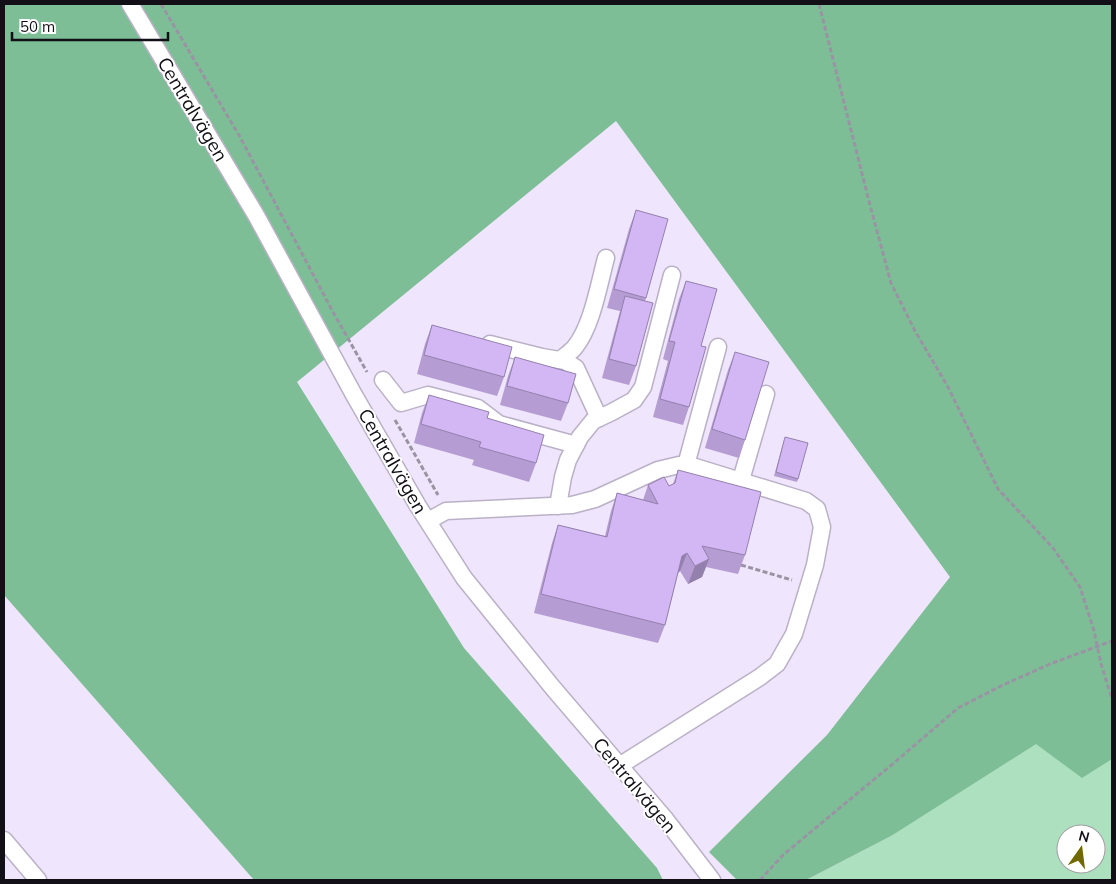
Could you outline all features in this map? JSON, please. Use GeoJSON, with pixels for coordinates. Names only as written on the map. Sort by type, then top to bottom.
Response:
{"type":"FeatureCollection","features":[{"type":"Feature","properties":{"kind":"street","name":"Centralvägen"},"geometry":{"type":"LineString","coordinates":[[130,4],[257,217],[354,395],[464,578],[553,688],[666,820],[712,880]]}},
{"type":"Feature","properties":{"kind":"street"},"geometry":{"type":"LineString","coordinates":[[560,360],[575,347],[584,331],[592,312],[606,258]]}},
{"type":"Feature","properties":{"kind":"street"},"geometry":{"type":"LineString","coordinates":[[558,506],[562,477],[568,460],[580,437],[592,421],[634,400],[643,387],[672,275]]}},
{"type":"Feature","properties":{"kind":"street"},"geometry":{"type":"LineString","coordinates":[[480,342],[565,361],[576,368],[599,418]]}},
{"type":"Feature","properties":{"kind":"street"},"geometry":{"type":"LineString","coordinates":[[686,465],[718,347]]}},
{"type":"Feature","properties":{"kind":"street"},"geometry":{"type":"LineString","coordinates":[[383,380],[401,403],[428,395],[478,408],[499,424],[576,445]]}},
{"type":"Feature","properties":{"kind":"street"},"geometry":{"type":"LineString","coordinates":[[741,480],[766,394]]}},
{"type":"Feature","properties":{"kind":"street"},"geometry":{"type":"LineString","coordinates":[[428,521],[446,511],[572,505],[595,499],[658,470],[678,465],[692,466],[741,480],[806,501],[817,509],[822,527],[815,565],[794,634],[777,664],[760,677],[619,766]]}},
{"type":"Feature","properties":{"kind":"street"},"geometry":{"type":"LineString","coordinates":[[4,840],[38,880]]}},
{"type":"Feature","properties":{"kind":"path"},"geometry":{"type":"LineString","coordinates":[[161,4],[240,137],[332,312],[367,372]]}},
{"type":"Feature","properties":{"kind":"path"},"geometry":{"type":"LineString","coordinates":[[820,4],[891,283],[915,331],[948,387],[998,489],[1053,548],[1080,587],[1112,699]]}},
{"type":"Feature","properties":{"kind":"path"},"geometry":{"type":"LineString","coordinates":[[392,415],[446,511]]}},
{"type":"Feature","properties":{"kind":"path"},"geometry":{"type":"LineString","coordinates":[[741,565],[809,585]]}},
{"type":"Feature","properties":{"kind":"path"},"geometry":{"type":"LineString","coordinates":[[760,880],[783,855],[958,708],[1050,664],[1112,641]]}},
{"type":"Feature","properties":{"kind":"green space"},"geometry":{"type":"Polygon","coordinates":[[[4,4],[1112,4],[1112,759],[1082,778],[1036,744],[891,836],[806,880],[737,880],[709,852],[827,735],[950,577],[616,121],[297,382],[464,648],[657,868],[663,880],[254,880],[4,595],[4,4]]]}},
{"type":"Feature","properties":{"kind":"green space"},"geometry":{"type":"Polygon","coordinates":[[[1112,664],[1112,880],[806,880],[891,836],[1112,664]]]}},
{"type":"Feature","properties":{"kind":"building"},"geometry":{"type":"Polygon","coordinates":[[[636,210],[668,219],[646,298],[614,289],[636,210]]]}},
{"type":"Feature","properties":{"kind":"building"},"geometry":{"type":"Polygon","coordinates":[[[686,281],[717,289],[701,346],[706,347],[689,407],[660,399],[675,342],[669,341],[686,281]]]}},
{"type":"Feature","properties":{"kind":"building"},"geometry":{"type":"Polygon","coordinates":[[[625,296],[653,303],[636,366],[609,359],[625,296]]]}},
{"type":"Feature","properties":{"kind":"building"},"geometry":{"type":"Polygon","coordinates":[[[432,325],[512,347],[504,377],[424,355],[432,325]]]}},
{"type":"Feature","properties":{"kind":"building"},"geometry":{"type":"Polygon","coordinates":[[[735,352],[769,362],[745,440],[712,429],[735,352]]]}},
{"type":"Feature","properties":{"kind":"building"},"geometry":{"type":"Polygon","coordinates":[[[515,357],[576,374],[568,403],[507,386],[515,357]]]}},
{"type":"Feature","properties":{"kind":"building"},"geometry":{"type":"Polygon","coordinates":[[[429,395],[489,412],[487,418],[544,435],[536,463],[479,447],[481,442],[421,424],[429,395]]]}},
{"type":"Feature","properties":{"kind":"building"},"geometry":{"type":"Polygon","coordinates":[[[785,437],[808,443],[798,479],[776,472],[785,437]]]}},
{"type":"Feature","properties":{"kind":"building"},"geometry":{"type":"Polygon","coordinates":[[[678,470],[761,492],[745,555],[702,546],[709,559],[695,566],[687,553],[682,556],[665,625],[541,594],[558,525],[607,537],[617,493],[658,504],[648,485],[664,477],[669,486],[675,483],[678,470]]]}}]}
